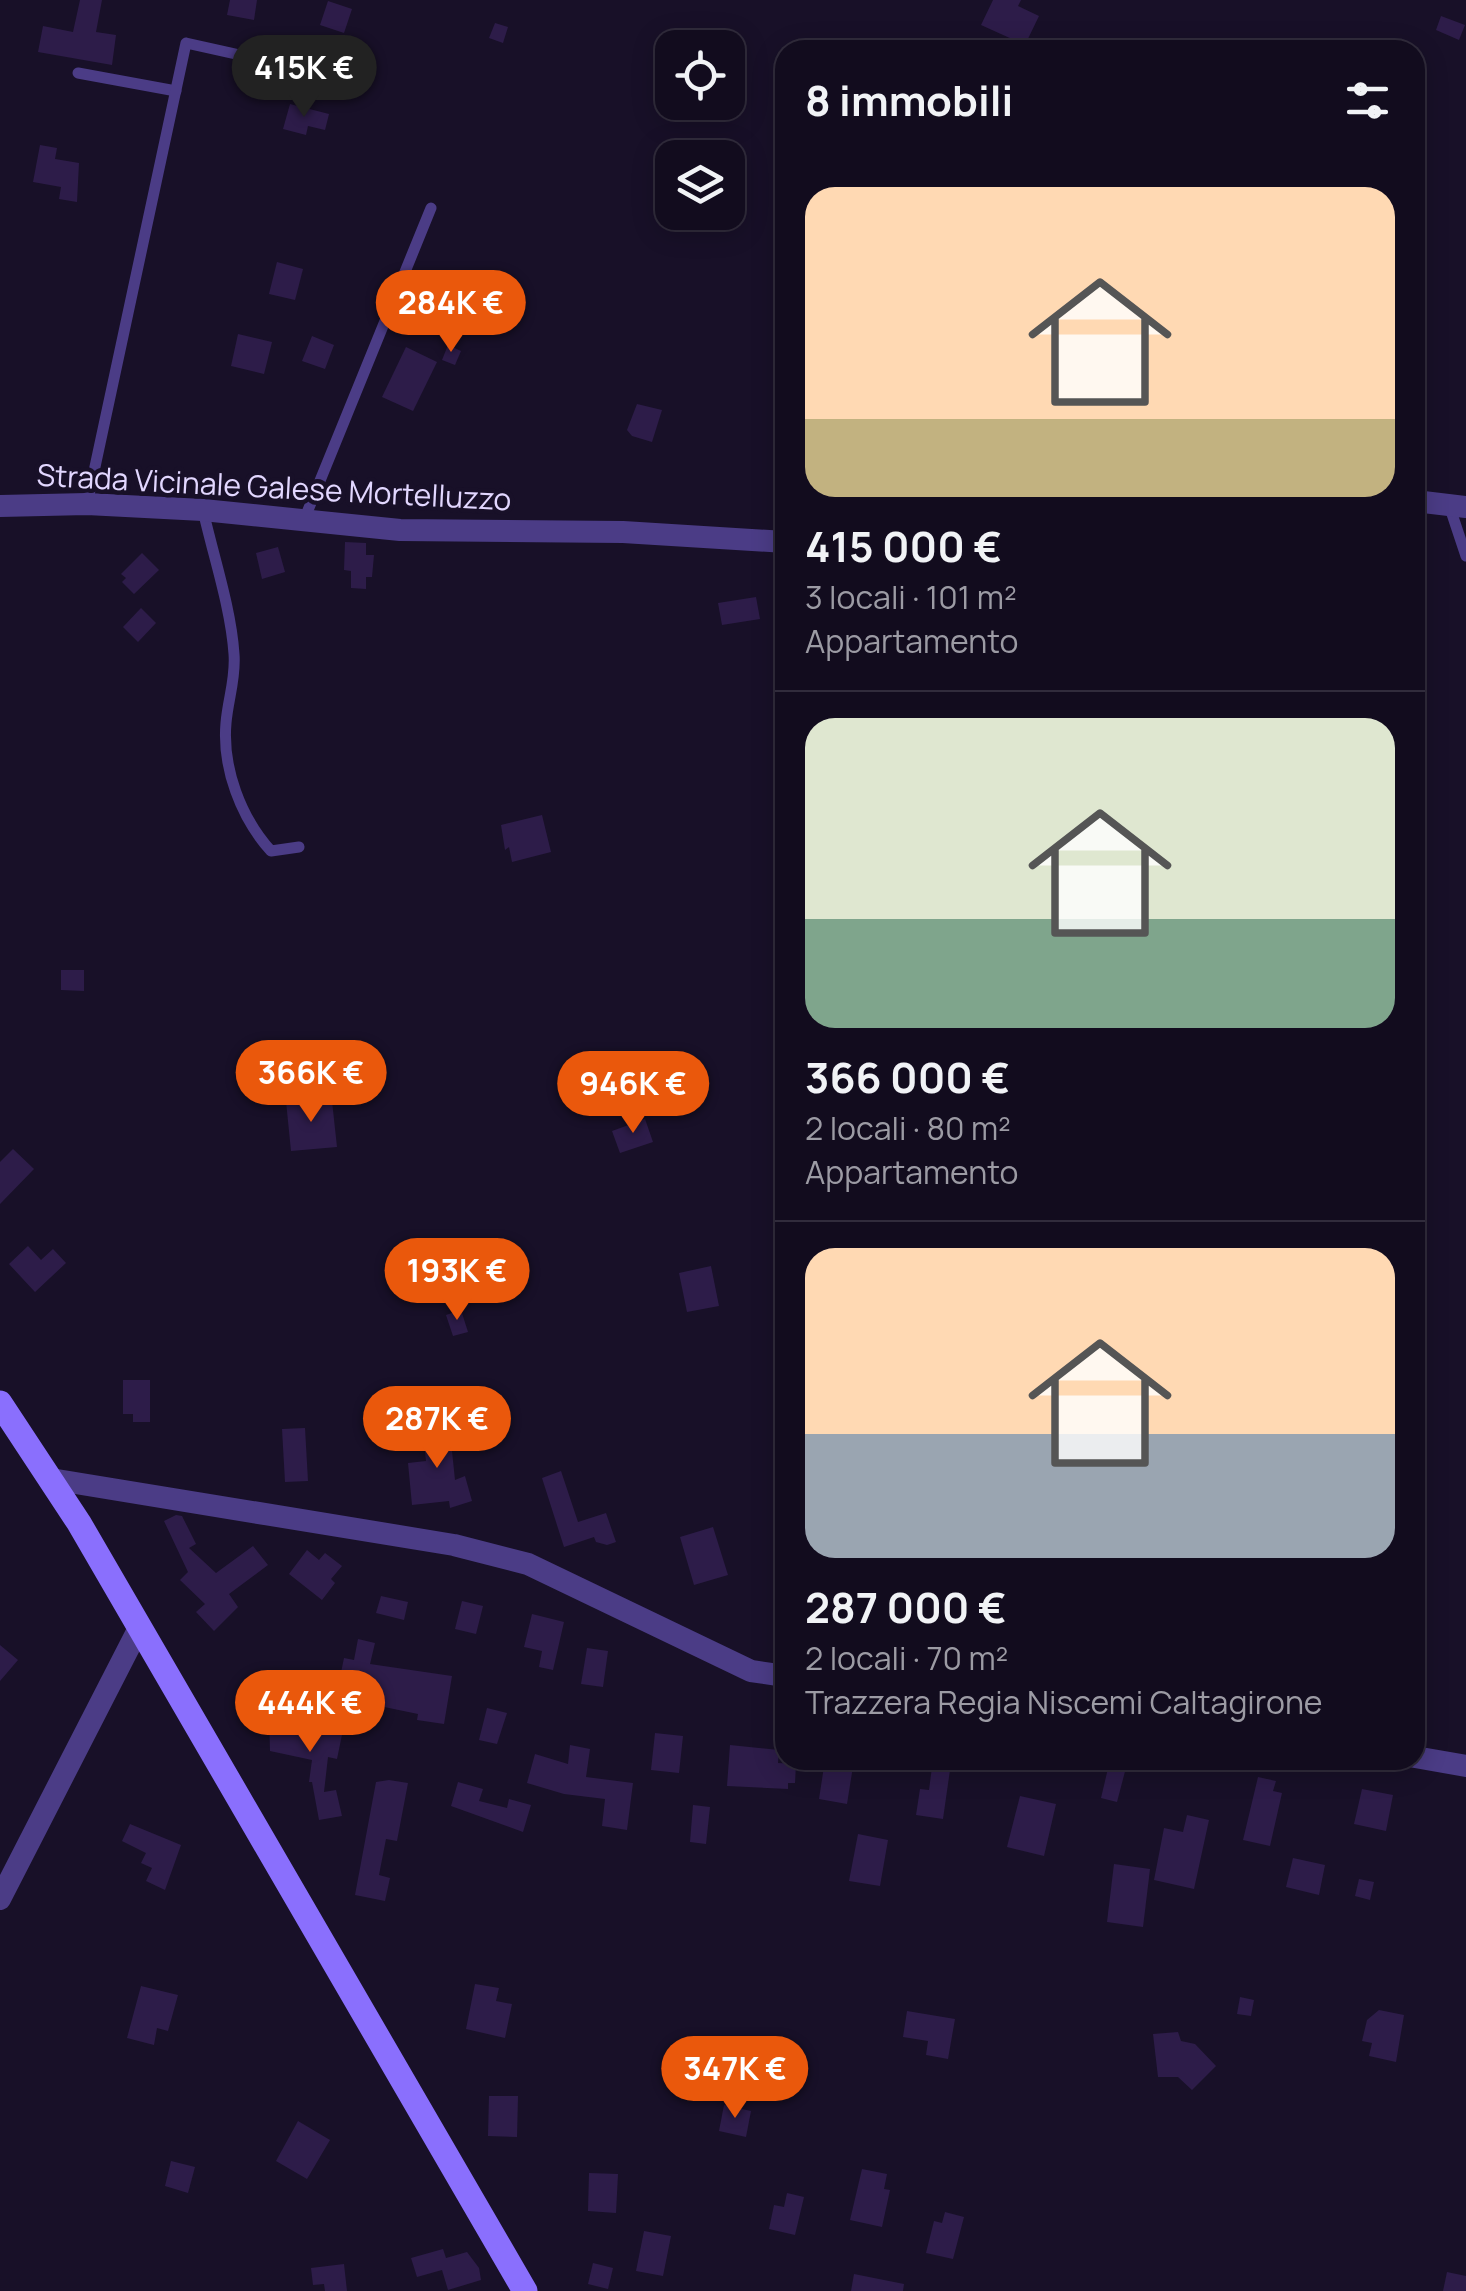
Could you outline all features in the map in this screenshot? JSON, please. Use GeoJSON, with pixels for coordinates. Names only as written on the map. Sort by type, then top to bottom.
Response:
{"type":"FeatureCollection","features":[{"type":"Feature","properties":{"kind":"main road"},"geometry":{"type":"LineString","coordinates":[[0,1403],[140,1626],[525,2291]]}},
{"type":"Feature","properties":{"kind":"street"},"geometry":{"type":"LineString","coordinates":[[1425,502],[1457,506]]}},
{"type":"Feature","properties":{"kind":"street","name":"Strada Vicinale Galese Mortelluzzo"},"geometry":{"type":"LineString","coordinates":[[0,506],[88,504],[202,510],[416,530],[622,532],[775,541]]}},
{"type":"Feature","properties":{"kind":"street"},"geometry":{"type":"LineString","coordinates":[[51,1480],[454,1545],[528,1564],[750,1671],[775,1675]]}},
{"type":"Feature","properties":{"kind":"street"},"geometry":{"type":"LineString","coordinates":[[0,1898],[140,1626]]}},
{"type":"Feature","properties":{"kind":"street"},"geometry":{"type":"LineString","coordinates":[[1425,1760],[1466,1766]]}},
{"type":"Feature","properties":{"kind":"lane"},"geometry":{"type":"LineString","coordinates":[[88,504],[186,43],[248,56]]}},
{"type":"Feature","properties":{"kind":"lane"},"geometry":{"type":"LineString","coordinates":[[78,73],[176,90]]}},
{"type":"Feature","properties":{"kind":"lane"},"geometry":{"type":"LineString","coordinates":[[304,520],[431,208]]}},
{"type":"Feature","properties":{"kind":"lane"},"geometry":{"type":"LineString","coordinates":[[1457,506],[1466,556]]}},
{"type":"Feature","properties":{"kind":"lane"},"geometry":{"type":"LineString","coordinates":[[202,510],[234,650],[235,675],[226,724],[227,754],[237,797],[252,830],[271,851],[298,847]]}},
{"type":"Feature","properties":{"kind":"building"},"geometry":{"type":"Polygon","coordinates":[[[80,0],[102,0],[96,32],[116,35],[112,65],[38,52],[43,26],[73,32],[80,0]]]}},
{"type":"Feature","properties":{"kind":"building"},"geometry":{"type":"Polygon","coordinates":[[[230,0],[257,0],[254,20],[227,15],[230,0]]]}},
{"type":"Feature","properties":{"kind":"building"},"geometry":{"type":"Polygon","coordinates":[[[993,0],[1021,0],[1018,6],[1039,16],[1027,40],[1014,40],[981,25],[993,0]]]}},
{"type":"Feature","properties":{"kind":"building"},"geometry":{"type":"Polygon","coordinates":[[[328,1],[352,9],[344,33],[320,25],[328,1]]]}},
{"type":"Feature","properties":{"kind":"building"},"geometry":{"type":"Polygon","coordinates":[[[1441,16],[1465,25],[1459,40],[1436,30],[1441,16]]]}},
{"type":"Feature","properties":{"kind":"building"},"geometry":{"type":"Polygon","coordinates":[[[495,23],[508,27],[503,43],[489,38],[495,23]]]}},
{"type":"Feature","properties":{"kind":"building"},"geometry":{"type":"Polygon","coordinates":[[[290,104],[329,114],[325,130],[308,126],[306,135],[283,129],[290,104]]]}},
{"type":"Feature","properties":{"kind":"building"},"geometry":{"type":"Polygon","coordinates":[[[40,145],[57,148],[55,159],[79,163],[77,202],[59,199],[61,187],[33,182],[40,145]]]}},
{"type":"Feature","properties":{"kind":"building"},"geometry":{"type":"Polygon","coordinates":[[[277,262],[303,269],[295,300],[269,294],[277,262]]]}},
{"type":"Feature","properties":{"kind":"building"},"geometry":{"type":"Polygon","coordinates":[[[238,334],[272,342],[264,374],[231,366],[238,334]]]}},
{"type":"Feature","properties":{"kind":"building"},"geometry":{"type":"Polygon","coordinates":[[[312,336],[334,345],[325,369],[302,361],[312,336]]]}},
{"type":"Feature","properties":{"kind":"building"},"geometry":{"type":"Polygon","coordinates":[[[448,345],[461,351],[455,365],[442,360],[448,345]]]}},
{"type":"Feature","properties":{"kind":"building"},"geometry":{"type":"Polygon","coordinates":[[[406,347],[437,362],[413,411],[382,397],[406,347]]]}},
{"type":"Feature","properties":{"kind":"building"},"geometry":{"type":"Polygon","coordinates":[[[637,404],[662,410],[652,442],[632,436],[627,430],[637,404]]]}},
{"type":"Feature","properties":{"kind":"building"},"geometry":{"type":"Polygon","coordinates":[[[345,542],[366,543],[366,555],[374,555],[372,577],[366,577],[366,589],[351,588],[351,571],[344,570],[345,542]]]}},
{"type":"Feature","properties":{"kind":"building"},"geometry":{"type":"Polygon","coordinates":[[[278,547],[285,572],[262,579],[256,553],[278,547]]]}},
{"type":"Feature","properties":{"kind":"building"},"geometry":{"type":"Polygon","coordinates":[[[142,553],[159,570],[134,594],[122,582],[126,578],[121,574],[142,553]]]}},
{"type":"Feature","properties":{"kind":"building"},"geometry":{"type":"Polygon","coordinates":[[[756,597],[760,619],[722,625],[718,603],[756,597]]]}},
{"type":"Feature","properties":{"kind":"building"},"geometry":{"type":"Polygon","coordinates":[[[141,608],[156,623],[138,642],[123,627],[141,608]]]}},
{"type":"Feature","properties":{"kind":"building"},"geometry":{"type":"Polygon","coordinates":[[[542,815],[551,852],[512,862],[509,847],[505,850],[501,825],[542,815]]]}},
{"type":"Feature","properties":{"kind":"building"},"geometry":{"type":"Polygon","coordinates":[[[61,970],[84,970],[84,991],[61,990],[61,970]]]}},
{"type":"Feature","properties":{"kind":"building"},"geometry":{"type":"Polygon","coordinates":[[[305,1099],[305,1104],[332,1101],[337,1147],[291,1151],[286,1101],[305,1099]]]}},
{"type":"Feature","properties":{"kind":"building"},"geometry":{"type":"Polygon","coordinates":[[[645,1119],[653,1142],[620,1153],[612,1131],[645,1119]]]}},
{"type":"Feature","properties":{"kind":"building"},"geometry":{"type":"Polygon","coordinates":[[[13,1149],[34,1169],[0,1204],[0,1162],[13,1149]]]}},
{"type":"Feature","properties":{"kind":"building"},"geometry":{"type":"Polygon","coordinates":[[[28,1246],[41,1260],[53,1249],[66,1263],[35,1292],[9,1264],[28,1246]]]}},
{"type":"Feature","properties":{"kind":"building"},"geometry":{"type":"Polygon","coordinates":[[[711,1266],[719,1306],[687,1312],[679,1273],[711,1266]]]}},
{"type":"Feature","properties":{"kind":"building"},"geometry":{"type":"Polygon","coordinates":[[[461,1310],[468,1332],[453,1336],[446,1315],[461,1310]]]}},
{"type":"Feature","properties":{"kind":"building"},"geometry":{"type":"Polygon","coordinates":[[[123,1380],[150,1380],[150,1422],[133,1422],[133,1414],[123,1414],[123,1380]]]}},
{"type":"Feature","properties":{"kind":"building"},"geometry":{"type":"Polygon","coordinates":[[[449,1422],[455,1480],[465,1476],[472,1501],[450,1508],[449,1501],[412,1505],[408,1463],[426,1461],[422,1425],[449,1422]]]}},
{"type":"Feature","properties":{"kind":"building"},"geometry":{"type":"Polygon","coordinates":[[[305,1428],[308,1481],[285,1482],[282,1429],[305,1428]]]}},
{"type":"Feature","properties":{"kind":"building"},"geometry":{"type":"Polygon","coordinates":[[[561,1471],[578,1522],[606,1513],[616,1542],[607,1545],[596,1542],[594,1537],[564,1547],[542,1478],[561,1471]]]}},
{"type":"Feature","properties":{"kind":"building"},"geometry":{"type":"Polygon","coordinates":[[[182,1516],[196,1544],[189,1548],[216,1573],[253,1546],[268,1565],[229,1594],[238,1607],[214,1631],[196,1612],[205,1604],[180,1580],[188,1572],[164,1521],[182,1516]]]}},
{"type":"Feature","properties":{"kind":"building"},"geometry":{"type":"Polygon","coordinates":[[[713,1527],[728,1575],[694,1585],[680,1537],[713,1527]]]}},
{"type":"Feature","properties":{"kind":"building"},"geometry":{"type":"Polygon","coordinates":[[[307,1550],[319,1560],[325,1553],[342,1566],[322,1600],[289,1574],[307,1550]]]}},
{"type":"Feature","properties":{"kind":"building"},"geometry":{"type":"Polygon","coordinates":[[[381,1596],[408,1602],[404,1620],[376,1613],[381,1596]]]}},
{"type":"Feature","properties":{"kind":"building"},"geometry":{"type":"Polygon","coordinates":[[[462,1601],[483,1606],[476,1634],[455,1629],[462,1601]]]}},
{"type":"Feature","properties":{"kind":"building"},"geometry":{"type":"Polygon","coordinates":[[[532,1614],[564,1622],[553,1670],[539,1667],[542,1651],[524,1647],[532,1614]]]}},
{"type":"Feature","properties":{"kind":"building"},"geometry":{"type":"Polygon","coordinates":[[[358,1639],[375,1643],[370,1664],[452,1676],[444,1724],[417,1720],[418,1714],[336,1697],[344,1658],[354,1660],[358,1639]]]}},
{"type":"Feature","properties":{"kind":"building"},"geometry":{"type":"Polygon","coordinates":[[[0,1645],[18,1660],[0,1681],[0,1645]]]}},
{"type":"Feature","properties":{"kind":"building"},"geometry":{"type":"Polygon","coordinates":[[[587,1648],[608,1651],[603,1687],[581,1684],[587,1648]]]}},
{"type":"Feature","properties":{"kind":"building"},"geometry":{"type":"Polygon","coordinates":[[[487,1708],[507,1713],[497,1744],[479,1740],[487,1708]]]}},
{"type":"Feature","properties":{"kind":"building"},"geometry":{"type":"Polygon","coordinates":[[[269,1715],[343,1730],[337,1759],[328,1757],[324,1792],[336,1790],[342,1816],[319,1820],[309,1782],[312,1760],[270,1751],[269,1715]]]}},
{"type":"Feature","properties":{"kind":"building"},"geometry":{"type":"Polygon","coordinates":[[[655,1733],[683,1736],[679,1773],[651,1770],[655,1733]]]}},
{"type":"Feature","properties":{"kind":"building"},"geometry":{"type":"Polygon","coordinates":[[[570,1745],[590,1749],[586,1777],[633,1783],[627,1830],[602,1826],[605,1799],[564,1794],[527,1783],[535,1754],[568,1764],[570,1745]]]}},
{"type":"Feature","properties":{"kind":"building"},"geometry":{"type":"Polygon","coordinates":[[[730,1745],[775,1750],[775,1770],[796,1770],[795,1783],[788,1783],[788,1789],[727,1786],[730,1745]]]}},
{"type":"Feature","properties":{"kind":"building"},"geometry":{"type":"Polygon","coordinates":[[[823,1770],[852,1770],[847,1804],[819,1799],[823,1770]]]}},
{"type":"Feature","properties":{"kind":"building"},"geometry":{"type":"Polygon","coordinates":[[[932,1770],[950,1770],[943,1819],[916,1815],[920,1789],[929,1790],[932,1770]]]}},
{"type":"Feature","properties":{"kind":"building"},"geometry":{"type":"Polygon","coordinates":[[[1108,1770],[1125,1770],[1117,1802],[1101,1798],[1108,1770]]]}},
{"type":"Feature","properties":{"kind":"building"},"geometry":{"type":"Polygon","coordinates":[[[1258,1777],[1276,1781],[1273,1791],[1282,1793],[1270,1846],[1243,1840],[1258,1777]]]}},
{"type":"Feature","properties":{"kind":"building"},"geometry":{"type":"Polygon","coordinates":[[[376,1782],[408,1783],[397,1841],[386,1839],[379,1875],[390,1878],[385,1901],[355,1895],[376,1782]]]}},
{"type":"Feature","properties":{"kind":"building"},"geometry":{"type":"Polygon","coordinates":[[[458,1782],[483,1789],[479,1801],[507,1808],[509,1799],[531,1805],[523,1832],[451,1806],[458,1782]]]}},
{"type":"Feature","properties":{"kind":"building"},"geometry":{"type":"Polygon","coordinates":[[[1362,1789],[1393,1795],[1386,1831],[1354,1824],[1362,1789]]]}},
{"type":"Feature","properties":{"kind":"building"},"geometry":{"type":"Polygon","coordinates":[[[1020,1796],[1056,1804],[1044,1856],[1007,1847],[1020,1796]]]}},
{"type":"Feature","properties":{"kind":"building"},"geometry":{"type":"Polygon","coordinates":[[[693,1805],[710,1807],[706,1844],[690,1842],[693,1805]]]}},
{"type":"Feature","properties":{"kind":"building"},"geometry":{"type":"Polygon","coordinates":[[[1187,1815],[1209,1820],[1194,1889],[1154,1880],[1164,1828],[1183,1832],[1187,1815]]]}},
{"type":"Feature","properties":{"kind":"building"},"geometry":{"type":"Polygon","coordinates":[[[130,1824],[181,1845],[165,1890],[146,1881],[152,1868],[141,1863],[146,1853],[122,1841],[130,1824]]]}},
{"type":"Feature","properties":{"kind":"building"},"geometry":{"type":"Polygon","coordinates":[[[858,1834],[888,1840],[880,1886],[849,1881],[858,1834]]]}},
{"type":"Feature","properties":{"kind":"building"},"geometry":{"type":"Polygon","coordinates":[[[1293,1858],[1325,1865],[1319,1895],[1286,1887],[1293,1858]]]}},
{"type":"Feature","properties":{"kind":"building"},"geometry":{"type":"Polygon","coordinates":[[[1114,1864],[1150,1869],[1143,1927],[1107,1922],[1114,1864]]]}},
{"type":"Feature","properties":{"kind":"building"},"geometry":{"type":"Polygon","coordinates":[[[1359,1879],[1374,1882],[1370,1900],[1355,1896],[1359,1879]]]}},
{"type":"Feature","properties":{"kind":"building"},"geometry":{"type":"Polygon","coordinates":[[[475,1984],[499,1988],[496,2001],[512,2004],[505,2038],[466,2029],[475,1984]]]}},
{"type":"Feature","properties":{"kind":"building"},"geometry":{"type":"Polygon","coordinates":[[[141,1986],[178,1995],[168,2031],[157,2028],[154,2045],[127,2038],[141,1986]]]}},
{"type":"Feature","properties":{"kind":"building"},"geometry":{"type":"Polygon","coordinates":[[[1240,1997],[1254,2000],[1251,2016],[1237,2014],[1240,1997]]]}},
{"type":"Feature","properties":{"kind":"building"},"geometry":{"type":"Polygon","coordinates":[[[1379,2010],[1404,2015],[1396,2062],[1369,2056],[1372,2043],[1362,2041],[1367,2020],[1379,2010]]]}},
{"type":"Feature","properties":{"kind":"building"},"geometry":{"type":"Polygon","coordinates":[[[907,2011],[955,2019],[948,2059],[926,2055],[928,2041],[903,2037],[907,2011]]]}},
{"type":"Feature","properties":{"kind":"building"},"geometry":{"type":"Polygon","coordinates":[[[1178,2032],[1181,2041],[1195,2044],[1216,2066],[1192,2090],[1178,2077],[1158,2077],[1153,2034],[1178,2032]]]}},
{"type":"Feature","properties":{"kind":"building"},"geometry":{"type":"Polygon","coordinates":[[[489,2096],[518,2096],[517,2137],[488,2136],[489,2096]]]}},
{"type":"Feature","properties":{"kind":"building"},"geometry":{"type":"Polygon","coordinates":[[[724,2105],[751,2111],[746,2137],[719,2131],[724,2105]]]}},
{"type":"Feature","properties":{"kind":"building"},"geometry":{"type":"Polygon","coordinates":[[[298,2121],[330,2140],[307,2179],[276,2161],[298,2121]]]}},
{"type":"Feature","properties":{"kind":"building"},"geometry":{"type":"Polygon","coordinates":[[[171,2161],[195,2167],[188,2193],[165,2186],[171,2161]]]}},
{"type":"Feature","properties":{"kind":"building"},"geometry":{"type":"Polygon","coordinates":[[[862,2169],[887,2174],[884,2189],[890,2190],[882,2227],[850,2220],[862,2169]]]}},
{"type":"Feature","properties":{"kind":"building"},"geometry":{"type":"Polygon","coordinates":[[[589,2173],[618,2174],[616,2213],[588,2211],[589,2173]]]}},
{"type":"Feature","properties":{"kind":"building"},"geometry":{"type":"Polygon","coordinates":[[[787,2193],[804,2197],[795,2235],[769,2229],[774,2205],[784,2207],[787,2193]]]}},
{"type":"Feature","properties":{"kind":"building"},"geometry":{"type":"Polygon","coordinates":[[[945,2212],[964,2217],[953,2259],[926,2253],[934,2221],[942,2223],[945,2212]]]}},
{"type":"Feature","properties":{"kind":"building"},"geometry":{"type":"Polygon","coordinates":[[[644,2231],[671,2236],[663,2276],[636,2271],[644,2231]]]}},
{"type":"Feature","properties":{"kind":"building"},"geometry":{"type":"Polygon","coordinates":[[[443,2249],[446,2258],[467,2252],[479,2268],[481,2280],[448,2290],[442,2270],[417,2277],[411,2258],[443,2249]]]}},
{"type":"Feature","properties":{"kind":"building"},"geometry":{"type":"Polygon","coordinates":[[[593,2263],[613,2268],[608,2289],[588,2284],[593,2263]]]}},
{"type":"Feature","properties":{"kind":"building"},"geometry":{"type":"Polygon","coordinates":[[[344,2264],[347,2291],[325,2291],[324,2284],[313,2285],[311,2268],[344,2264]]]}},
{"type":"Feature","properties":{"kind":"building"},"geometry":{"type":"Polygon","coordinates":[[[1447,2272],[1466,2276],[1466,2291],[1443,2291],[1447,2272]]]}},
{"type":"Feature","properties":{"kind":"building"},"geometry":{"type":"Polygon","coordinates":[[[854,2274],[904,2284],[903,2291],[851,2291],[854,2274]]]}}]}
